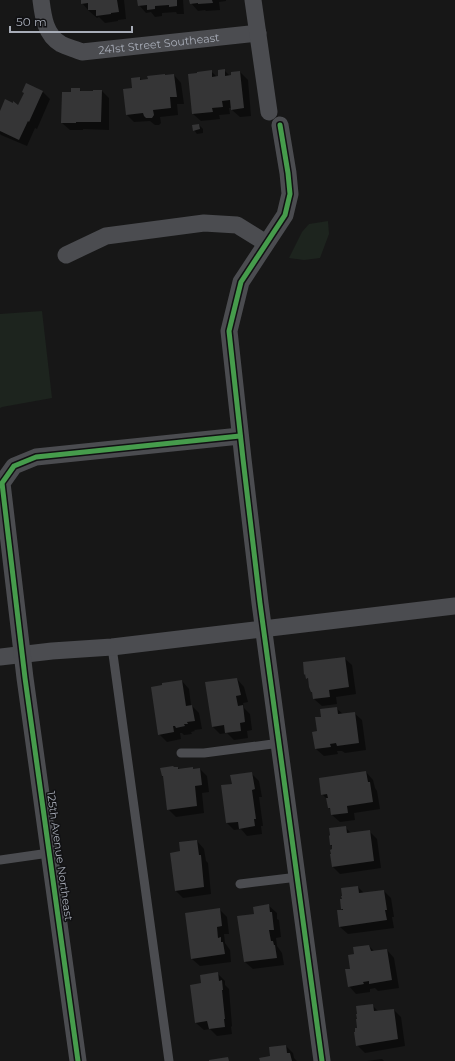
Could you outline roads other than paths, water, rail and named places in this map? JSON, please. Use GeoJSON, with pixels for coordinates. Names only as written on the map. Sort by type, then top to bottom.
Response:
{"type":"FeatureCollection","features":[{"type":"Feature","properties":{"kind":"street","name":"241st Street Southeast"},"geometry":{"type":"LineString","coordinates":[[41,0],[44,18],[49,34],[60,44],[82,52],[258,33]]}},
{"type":"Feature","properties":{"kind":"street"},"geometry":{"type":"LineString","coordinates":[[253,0],[274,119],[288,173],[290,194],[283,220],[241,282],[229,330],[263,629],[280,742],[322,1061]]}},
{"type":"Feature","properties":{"kind":"street"},"geometry":{"type":"LineString","coordinates":[[66,255],[106,236],[204,224],[237,225],[266,243]]}},
{"type":"Feature","properties":{"kind":"street","name":"125th Avenue Northeast"},"geometry":{"type":"LineString","coordinates":[[78,1061],[22,654],[2,483],[14,466],[36,457],[240,436]]}},
{"type":"Feature","properties":{"kind":"street"},"geometry":{"type":"LineString","coordinates":[[0,657],[112,647],[455,606]]}},
{"type":"Feature","properties":{"kind":"lane"},"geometry":{"type":"LineString","coordinates":[[112,647],[169,1061]]}},
{"type":"Feature","properties":{"kind":"lane"},"geometry":{"type":"LineString","coordinates":[[182,754],[204,753],[280,742]]}},
{"type":"Feature","properties":{"kind":"lane"},"geometry":{"type":"LineString","coordinates":[[0,860],[49,853]]}},
{"type":"Feature","properties":{"kind":"lane"},"geometry":{"type":"LineString","coordinates":[[240,884],[298,877]]}}]}
